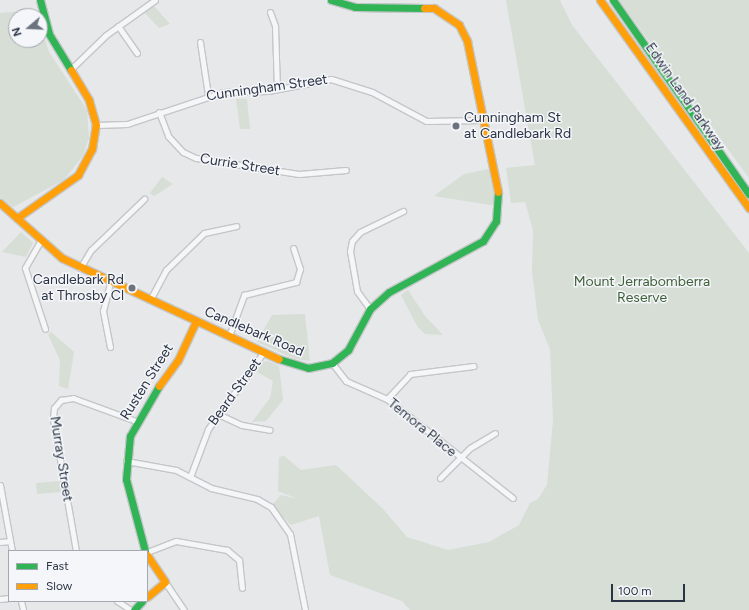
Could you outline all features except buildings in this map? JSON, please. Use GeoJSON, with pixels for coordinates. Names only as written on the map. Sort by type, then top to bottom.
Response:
{"type":"FeatureCollection","features":[{"type":"Feature","properties":{"kind":"street"},"geometry":{"type":"LineString","coordinates":[[17,218],[78,175],[92,149],[96,125],[89,100],[49,34],[40,0]]}},
{"type":"Feature","properties":{"kind":"street"},"geometry":{"type":"LineString","coordinates":[[71,69],[118,26],[155,0]]}},
{"type":"Feature","properties":{"kind":"street"},"geometry":{"type":"LineString","coordinates":[[331,0],[355,8],[434,8],[459,24],[467,41],[482,120],[500,197],[498,214],[490,234],[470,249],[389,292],[370,309],[348,350],[332,363]]}},
{"type":"Feature","properties":{"kind":"street","name":"Edwin Land Parkway"},"geometry":{"type":"LineString","coordinates":[[600,0],[749,208]]}},
{"type":"Feature","properties":{"kind":"street","name":"Edwin Land Parkway"},"geometry":{"type":"LineString","coordinates":[[612,0],[749,194]]}},
{"type":"Feature","properties":{"kind":"street"},"geometry":{"type":"LineString","coordinates":[[270,12],[275,26],[277,89]]}},
{"type":"Feature","properties":{"kind":"street"},"geometry":{"type":"LineString","coordinates":[[118,26],[137,53]]}},
{"type":"Feature","properties":{"kind":"street"},"geometry":{"type":"LineString","coordinates":[[200,42],[208,95]]}},
{"type":"Feature","properties":{"kind":"street","name":"Cunningham Street"},"geometry":{"type":"LineString","coordinates":[[96,125],[127,124],[208,95],[277,89],[302,82],[345,81],[426,121],[482,120]]}},
{"type":"Feature","properties":{"kind":"street","name":"Currie Street"},"geometry":{"type":"LineString","coordinates":[[158,112],[168,136],[183,152],[196,158],[299,174],[346,170]]}},
{"type":"Feature","properties":{"kind":"street"},"geometry":{"type":"LineString","coordinates":[[80,268],[91,250],[144,199]]}},
{"type":"Feature","properties":{"kind":"street","name":"Candlebark Road"},"geometry":{"type":"LineString","coordinates":[[0,203],[41,240],[80,268],[263,353],[297,366],[332,363]]}},
{"type":"Feature","properties":{"kind":"street"},"geometry":{"type":"LineString","coordinates":[[370,309],[357,291],[350,252],[352,241],[360,232],[404,211]]}},
{"type":"Feature","properties":{"kind":"street"},"geometry":{"type":"LineString","coordinates":[[150,300],[166,270],[204,233],[236,226]]}},
{"type":"Feature","properties":{"kind":"street"},"geometry":{"type":"LineString","coordinates":[[41,240],[25,268],[45,329]]}},
{"type":"Feature","properties":{"kind":"street"},"geometry":{"type":"LineString","coordinates":[[229,336],[244,295],[296,282],[300,269],[293,248]]}},
{"type":"Feature","properties":{"kind":"street"},"geometry":{"type":"LineString","coordinates":[[110,282],[103,311],[110,346]]}},
{"type":"Feature","properties":{"kind":"street","name":"Rusten Street"},"geometry":{"type":"LineString","coordinates":[[146,550],[130,499],[126,461],[136,421],[170,373],[196,321]]}},
{"type":"Feature","properties":{"kind":"street","name":"Beard Street"},"geometry":{"type":"LineString","coordinates":[[190,477],[208,429],[263,353]]}},
{"type":"Feature","properties":{"kind":"street","name":"Temora Place"},"geometry":{"type":"LineString","coordinates":[[332,363],[346,381],[387,399],[512,498]]}},
{"type":"Feature","properties":{"kind":"street"},"geometry":{"type":"LineString","coordinates":[[387,399],[410,374],[474,366]]}},
{"type":"Feature","properties":{"kind":"street","name":"Murray Street"},"geometry":{"type":"LineString","coordinates":[[76,550],[53,419],[54,408],[61,400],[73,398],[136,421]]}},
{"type":"Feature","properties":{"kind":"street"},"geometry":{"type":"LineString","coordinates":[[218,414],[242,425],[270,430]]}},
{"type":"Feature","properties":{"kind":"street"},"geometry":{"type":"LineString","coordinates":[[440,478],[459,457],[495,433]]}},
{"type":"Feature","properties":{"kind":"street"},"geometry":{"type":"LineString","coordinates":[[126,461],[157,465],[190,477],[225,493],[257,499],[278,515],[293,544],[305,610]]}},
{"type":"Feature","properties":{"kind":"street"},"geometry":{"type":"LineString","coordinates":[[0,485],[12,550]]}},
{"type":"Feature","properties":{"kind":"street"},"geometry":{"type":"LineString","coordinates":[[148,550],[176,541],[229,551],[239,560],[242,588]]}},
{"type":"Feature","properties":{"kind":"street"},"geometry":{"type":"LineString","coordinates":[[0,542],[10,542]]}},
{"type":"Feature","properties":{"kind":"street"},"geometry":{"type":"LineString","coordinates":[[148,556],[184,610]]}},
{"type":"Feature","properties":{"kind":"street"},"geometry":{"type":"LineString","coordinates":[[148,596],[166,582]]}},
{"type":"Feature","properties":{"kind":"street"},"geometry":{"type":"LineString","coordinates":[[119,602],[132,610],[141,602]]}},
{"type":"Feature","properties":{"kind":"green space","name":"Mount Jerrabomberra Reserve"},"geometry":{"type":"Polygon","coordinates":[[[506,0],[560,0],[572,25],[749,253],[749,610],[410,610],[402,601],[330,575],[319,516],[291,525],[272,505],[281,495],[298,499],[278,491],[279,457],[284,456],[301,470],[336,465],[382,508],[407,537],[448,550],[489,542],[519,525],[530,503],[538,499],[547,485],[553,420],[550,349],[538,320],[532,271],[533,230],[525,202],[511,203],[506,168],[535,165],[506,0]]]}},
{"type":"Feature","properties":{"kind":"green space"},"geometry":{"type":"Polygon","coordinates":[[[619,0],[749,0],[749,178],[619,0]]]}},
{"type":"Feature","properties":{"kind":"green space"},"geometry":{"type":"Polygon","coordinates":[[[154,6],[170,24],[159,28],[144,12],[154,6]]]}},
{"type":"Feature","properties":{"kind":"green space"},"geometry":{"type":"Polygon","coordinates":[[[8,12],[8,48],[48,48],[87,110],[89,138],[83,156],[64,180],[13,207],[0,197],[0,13],[8,12]]]}},
{"type":"Feature","properties":{"kind":"green space"},"geometry":{"type":"Polygon","coordinates":[[[236,99],[247,99],[250,129],[240,129],[236,99]]]}},
{"type":"Feature","properties":{"kind":"green space"},"geometry":{"type":"Polygon","coordinates":[[[489,169],[496,206],[434,196],[464,174],[489,169]]]}},
{"type":"Feature","properties":{"kind":"green space"},"geometry":{"type":"Polygon","coordinates":[[[162,177],[173,184],[154,196],[150,193],[162,177]]]}},
{"type":"Feature","properties":{"kind":"green space"},"geometry":{"type":"Polygon","coordinates":[[[21,232],[33,243],[26,257],[2,252],[21,232]]]}},
{"type":"Feature","properties":{"kind":"green space"},"geometry":{"type":"Polygon","coordinates":[[[408,290],[425,316],[443,335],[425,334],[417,326],[401,295],[408,290]]]}},
{"type":"Feature","properties":{"kind":"green space"},"geometry":{"type":"Polygon","coordinates":[[[305,314],[310,361],[295,359],[257,342],[272,315],[305,314]]]}},
{"type":"Feature","properties":{"kind":"green space"},"geometry":{"type":"Polygon","coordinates":[[[51,332],[74,352],[68,389],[59,386],[60,360],[48,335],[51,332]]]}},
{"type":"Feature","properties":{"kind":"green space"},"geometry":{"type":"Polygon","coordinates":[[[268,361],[279,366],[283,400],[266,421],[252,422],[270,398],[273,381],[257,372],[263,362],[268,361]]]}},
{"type":"Feature","properties":{"kind":"green space"},"geometry":{"type":"Polygon","coordinates":[[[60,481],[61,492],[37,494],[36,483],[60,481]]]}},
{"type":"Feature","properties":{"kind":"traffic: fast"},"geometry":{"type":"LineString","coordinates":[[40,0],[49,34],[71,70]]}},
{"type":"Feature","properties":{"kind":"traffic: fast"},"geometry":{"type":"LineString","coordinates":[[331,0],[355,7],[424,8]]}},
{"type":"Feature","properties":{"kind":"traffic: fast"},"geometry":{"type":"LineString","coordinates":[[613,0],[749,194]]}},
{"type":"Feature","properties":{"kind":"traffic: fast"},"geometry":{"type":"LineString","coordinates":[[279,359],[308,368],[332,363],[348,350],[370,309],[389,292],[483,241],[496,221],[498,192]]}},
{"type":"Feature","properties":{"kind":"traffic: fast"},"geometry":{"type":"LineString","coordinates":[[145,550],[126,479],[130,436],[159,386]]}},
{"type":"Feature","properties":{"kind":"traffic: fast"},"geometry":{"type":"LineString","coordinates":[[134,610],[141,602]]}},
{"type":"Feature","properties":{"kind":"traffic: slow"},"geometry":{"type":"LineString","coordinates":[[600,0],[749,208]]}},
{"type":"Feature","properties":{"kind":"traffic: slow"},"geometry":{"type":"LineString","coordinates":[[424,8],[434,8],[459,25],[467,41],[498,192]]}},
{"type":"Feature","properties":{"kind":"traffic: slow"},"geometry":{"type":"LineString","coordinates":[[17,218],[78,175],[92,149],[96,125],[89,100],[71,70]]}},
{"type":"Feature","properties":{"kind":"traffic: slow"},"geometry":{"type":"LineString","coordinates":[[0,203],[62,258],[279,359]]}},
{"type":"Feature","properties":{"kind":"traffic: slow"},"geometry":{"type":"LineString","coordinates":[[159,386],[178,360],[196,321]]}},
{"type":"Feature","properties":{"kind":"traffic: slow"},"geometry":{"type":"LineString","coordinates":[[148,556],[165,582],[148,596]]}},
{"type":"Feature","properties":{"kind":"place","name":"Cunningham St at Candlebark Rd"},"geometry":{"type":"Point","coordinates":[456,126]}},
{"type":"Feature","properties":{"kind":"place","name":"Candlebark Rd at Throsby Cl"},"geometry":{"type":"Point","coordinates":[132,288]}}]}
